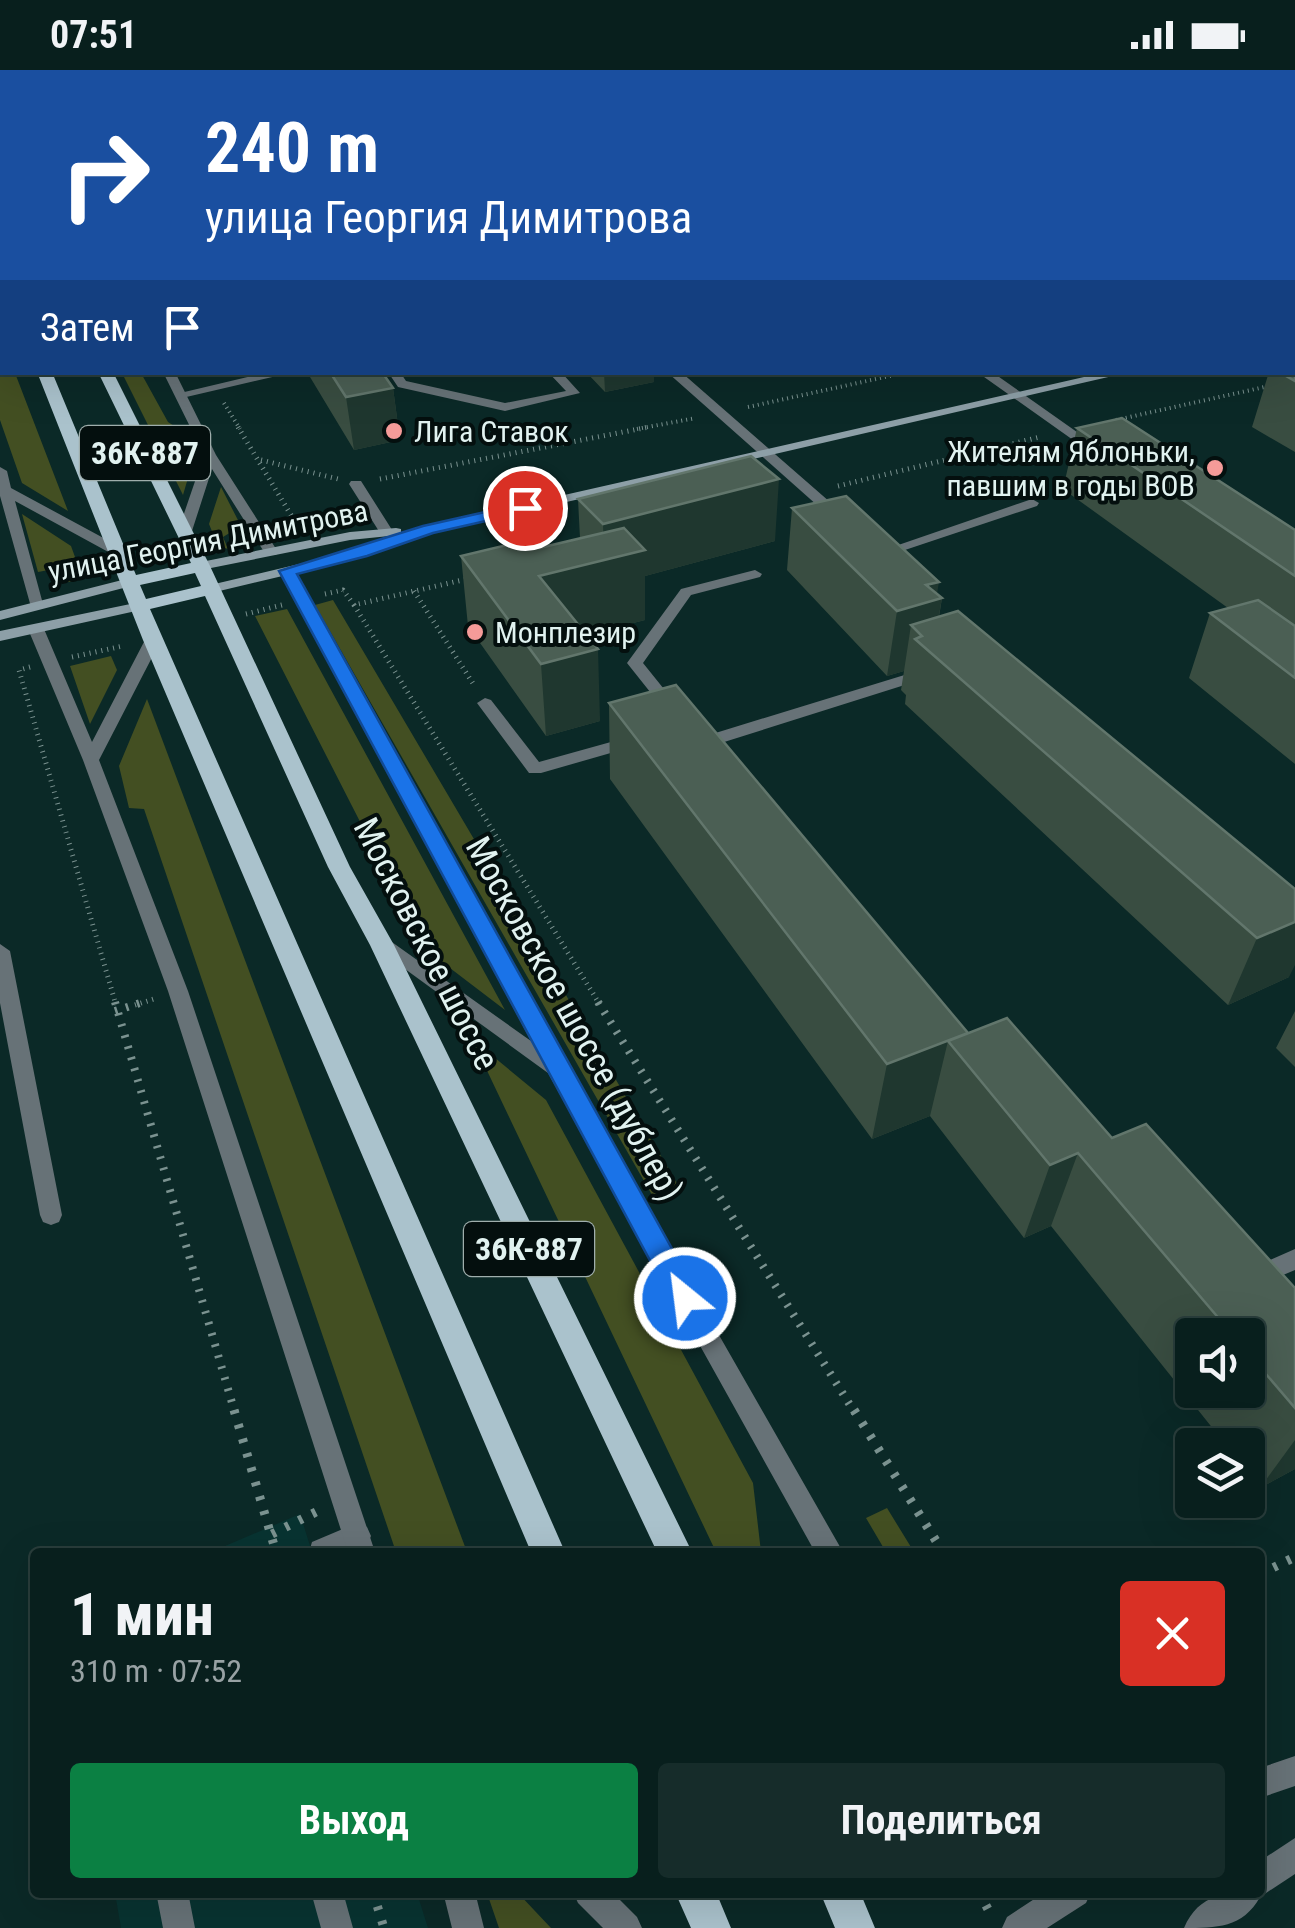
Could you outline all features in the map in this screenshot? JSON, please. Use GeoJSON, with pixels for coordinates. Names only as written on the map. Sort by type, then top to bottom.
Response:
{"type":"FeatureCollection","features":[{"type":"Feature","properties":{"kind":"main road","name":"36К-887"},"geometry":{"type":"LineString","coordinates":[[45,375],[153,640],[546,1548]]}},
{"type":"Feature","properties":{"kind":"main road","name":"Московское шоссе"},"geometry":{"type":"LineString","coordinates":[[106,375],[201,566],[339,867],[382,945],[674,1548]]}},
{"type":"Feature","properties":{"kind":"main road","name":"улица Георгия Димитрова"},"geometry":{"type":"LineString","coordinates":[[0,636],[287,571],[428,530],[1111,375]]}},
{"type":"Feature","properties":{"kind":"main road","name":"улица Георгия Димитрова"},"geometry":{"type":"LineString","coordinates":[[0,616],[201,566],[387,533],[428,530]]}},
{"type":"Feature","properties":{"kind":"main road"},"geometry":{"type":"LineString","coordinates":[[698,1898],[710,1928]]}},
{"type":"Feature","properties":{"kind":"street"},"geometry":{"type":"LineString","coordinates":[[171,375],[210,455],[271,552]]}},
{"type":"Feature","properties":{"kind":"street"},"geometry":{"type":"LineString","coordinates":[[182,394],[272,375]]}},
{"type":"Feature","properties":{"kind":"street"},"geometry":{"type":"LineString","coordinates":[[396,375],[402,384],[505,407],[574,393],[557,375]]}},
{"type":"Feature","properties":{"kind":"street"},"geometry":{"type":"LineString","coordinates":[[679,375],[854,529]]}},
{"type":"Feature","properties":{"kind":"street"},"geometry":{"type":"LineString","coordinates":[[988,375],[1101,452]]}},
{"type":"Feature","properties":{"kind":"street"},"geometry":{"type":"LineString","coordinates":[[184,534],[210,455]]}},
{"type":"Feature","properties":{"kind":"street"},"geometry":{"type":"LineString","coordinates":[[0,471],[36,604]]}},
{"type":"Feature","properties":{"kind":"street"},"geometry":{"type":"LineString","coordinates":[[356,484],[387,533]]}},
{"type":"Feature","properties":{"kind":"street"},"geometry":{"type":"LineString","coordinates":[[6,490],[117,552]]}},
{"type":"Feature","properties":{"kind":"street"},"geometry":{"type":"LineString","coordinates":[[885,552],[1032,503]]}},
{"type":"Feature","properties":{"kind":"street"},"geometry":{"type":"LineString","coordinates":[[870,540],[899,566]]}},
{"type":"Feature","properties":{"kind":"street","name":"Московское шоссе (дублер)"},"geometry":{"type":"LineString","coordinates":[[287,571],[814,1540]]}},
{"type":"Feature","properties":{"kind":"street"},"geometry":{"type":"LineString","coordinates":[[756,574],[686,592],[634,663],[707,738],[933,672]]}},
{"type":"Feature","properties":{"kind":"street"},"geometry":{"type":"LineString","coordinates":[[36,629],[91,760],[178,991],[359,1544]]}},
{"type":"Feature","properties":{"kind":"street"},"geometry":{"type":"LineString","coordinates":[[91,760],[153,640]]}},
{"type":"Feature","properties":{"kind":"street"},"geometry":{"type":"LineString","coordinates":[[485,704],[534,768],[648,736]]}},
{"type":"Feature","properties":{"kind":"street"},"geometry":{"type":"LineString","coordinates":[[382,945],[557,1070]]}},
{"type":"Feature","properties":{"kind":"street"},"geometry":{"type":"LineString","coordinates":[[0,952],[52,1215]]}},
{"type":"Feature","properties":{"kind":"street"},"geometry":{"type":"LineString","coordinates":[[1262,1273],[1295,1258]]}},
{"type":"Feature","properties":{"kind":"street"},"geometry":{"type":"LineString","coordinates":[[1265,1781],[1295,1771]]}},
{"type":"Feature","properties":{"kind":"street"},"geometry":{"type":"LineString","coordinates":[[1265,1877],[1295,1854]]}},
{"type":"Feature","properties":{"kind":"street"},"geometry":{"type":"LineString","coordinates":[[173,1898],[180,1928]]}},
{"type":"Feature","properties":{"kind":"street"},"geometry":{"type":"LineString","coordinates":[[329,1898],[337,1928]]}},
{"type":"Feature","properties":{"kind":"street"},"geometry":{"type":"LineString","coordinates":[[460,1898],[468,1928]]}},
{"type":"Feature","properties":{"kind":"street"},"geometry":{"type":"LineString","coordinates":[[595,1898],[626,1928]]}},
{"type":"Feature","properties":{"kind":"street"},"geometry":{"type":"LineString","coordinates":[[1018,1928],[1056,1898]]}},
{"type":"Feature","properties":{"kind":"street"},"geometry":{"type":"LineString","coordinates":[[1200,1928],[1238,1898]]}},
{"type":"Feature","properties":{"kind":"path"},"geometry":{"type":"LineString","coordinates":[[261,460],[356,484],[719,414],[894,375]]}},
{"type":"Feature","properties":{"kind":"path"},"geometry":{"type":"LineString","coordinates":[[214,386],[297,523],[285,523]]}},
{"type":"Feature","properties":{"kind":"path"},"geometry":{"type":"LineString","coordinates":[[414,591],[485,704]]}},
{"type":"Feature","properties":{"kind":"path"},"geometry":{"type":"LineString","coordinates":[[258,610],[284,604]]}},
{"type":"Feature","properties":{"kind":"path"},"geometry":{"type":"LineString","coordinates":[[354,605],[654,1093],[941,1548]]}},
{"type":"Feature","properties":{"kind":"path"},"geometry":{"type":"LineString","coordinates":[[70,658],[104,651]]}},
{"type":"Feature","properties":{"kind":"path"},"geometry":{"type":"LineString","coordinates":[[37,666],[19,670],[115,1012],[275,1548]]}},
{"type":"Feature","properties":{"kind":"path"},"geometry":{"type":"LineString","coordinates":[[115,1012],[141,1003]]}},
{"type":"Feature","properties":{"kind":"path"},"geometry":{"type":"LineString","coordinates":[[272,1534],[310,1515]]}},
{"type":"Feature","properties":{"kind":"path"},"geometry":{"type":"LineString","coordinates":[[1265,1572],[1295,1558]]}},
{"type":"Feature","properties":{"kind":"path"},"geometry":{"type":"LineString","coordinates":[[376,1898],[384,1928]]}},
{"type":"Feature","properties":{"kind":"shaded area"},"geometry":{"type":"Polygon","coordinates":[[[300,1514],[311,1548],[220,1548],[300,1514]]]}},
{"type":"Feature","properties":{"kind":"shaded area"},"geometry":{"type":"Polygon","coordinates":[[[116,1898],[419,1898],[428,1928],[121,1928],[116,1898]]]}},
{"type":"Feature","properties":{"kind":"green space"},"geometry":{"type":"Polygon","coordinates":[[[0,375],[16,375],[68,511],[22,483],[0,420],[0,375]]]}},
{"type":"Feature","properties":{"kind":"green space"},"geometry":{"type":"Polygon","coordinates":[[[123,375],[142,375],[168,422],[182,431],[195,454],[183,495],[123,375]]]}},
{"type":"Feature","properties":{"kind":"green space"},"geometry":{"type":"Polygon","coordinates":[[[221,487],[241,526],[223,537],[228,549],[218,546],[209,524],[221,487]]]}},
{"type":"Feature","properties":{"kind":"green space"},"geometry":{"type":"Polygon","coordinates":[[[22,514],[71,546],[83,579],[68,582],[64,573],[54,569],[38,572],[22,514]]]}},
{"type":"Feature","properties":{"kind":"green space"},"geometry":{"type":"Polygon","coordinates":[[[333,600],[678,1185],[652,1195],[315,605],[333,600]]]}},
{"type":"Feature","properties":{"kind":"green space"},"geometry":{"type":"Polygon","coordinates":[[[287,609],[505,1010],[425,949],[255,616],[287,609]]]}},
{"type":"Feature","properties":{"kind":"green space"},"geometry":{"type":"Polygon","coordinates":[[[111,656],[117,670],[90,724],[70,666],[111,656]]]}},
{"type":"Feature","properties":{"kind":"green space"},"geometry":{"type":"Polygon","coordinates":[[[147,699],[465,1548],[395,1548],[144,809],[129,808],[119,766],[147,699]]]}},
{"type":"Feature","properties":{"kind":"green space"},"geometry":{"type":"Polygon","coordinates":[[[472,1039],[546,1100],[753,1483],[761,1548],[714,1548],[472,1039]]]}},
{"type":"Feature","properties":{"kind":"green space"},"geometry":{"type":"Polygon","coordinates":[[[887,1508],[912,1548],[884,1548],[866,1518],[887,1508]]]}},
{"type":"Feature","properties":{"kind":"green space"},"geometry":{"type":"Polygon","coordinates":[[[489,1898],[523,1898],[551,1928],[499,1928],[489,1898]]]}},
{"type":"Feature","properties":{"kind":"building"},"geometry":{"type":"Polygon","coordinates":[[[332,375],[384,375],[393,388],[346,397],[332,375]]]}},
{"type":"Feature","properties":{"kind":"building"},"geometry":{"type":"Polygon","coordinates":[[[1122,418],[1295,530],[1295,576],[1077,428],[1122,418]]]}},
{"type":"Feature","properties":{"kind":"building"},"geometry":{"type":"Polygon","coordinates":[[[751,456],[779,479],[603,524],[578,499],[751,456]]]}},
{"type":"Feature","properties":{"kind":"building"},"geometry":{"type":"Polygon","coordinates":[[[846,496],[939,582],[926,585],[942,598],[897,611],[792,508],[846,496]]]}},
{"type":"Feature","properties":{"kind":"building"},"geometry":{"type":"Polygon","coordinates":[[[624,528],[645,550],[539,576],[598,649],[541,664],[461,556],[532,539],[539,548],[624,528]]]}},
{"type":"Feature","properties":{"kind":"building"},"geometry":{"type":"Polygon","coordinates":[[[1258,600],[1295,626],[1295,678],[1210,613],[1258,600]]]}},
{"type":"Feature","properties":{"kind":"building"},"geometry":{"type":"Polygon","coordinates":[[[958,611],[1295,889],[1295,922],[1257,938],[915,639],[922,636],[911,625],[958,611]]]}},
{"type":"Feature","properties":{"kind":"building"},"geometry":{"type":"Polygon","coordinates":[[[676,685],[968,1033],[887,1064],[609,703],[676,685]]]}},
{"type":"Feature","properties":{"kind":"building"},"geometry":{"type":"Polygon","coordinates":[[[1007,1018],[1112,1138],[1146,1124],[1295,1288],[1295,1408],[1265,1373],[1265,1318],[1219,1318],[1078,1153],[1050,1165],[948,1041],[1007,1018]]]}},
{"type":"Feature","properties":{"kind":"place","name":"Лига Ставок"},"geometry":{"type":"Point","coordinates":[394,431]}},
{"type":"Feature","properties":{"kind":"place","name":"Жителям Яблоньки, павшим в годы ВОВ"},"geometry":{"type":"Point","coordinates":[1215,468]}},
{"type":"Feature","properties":{"kind":"place","name":"Монплезир"},"geometry":{"type":"Point","coordinates":[475,632]}},
{"type":"Feature","properties":{"kind":"route"},"geometry":{"type":"LineString","coordinates":[[525,508],[428,530],[287,571],[685,1298]]}}]}
